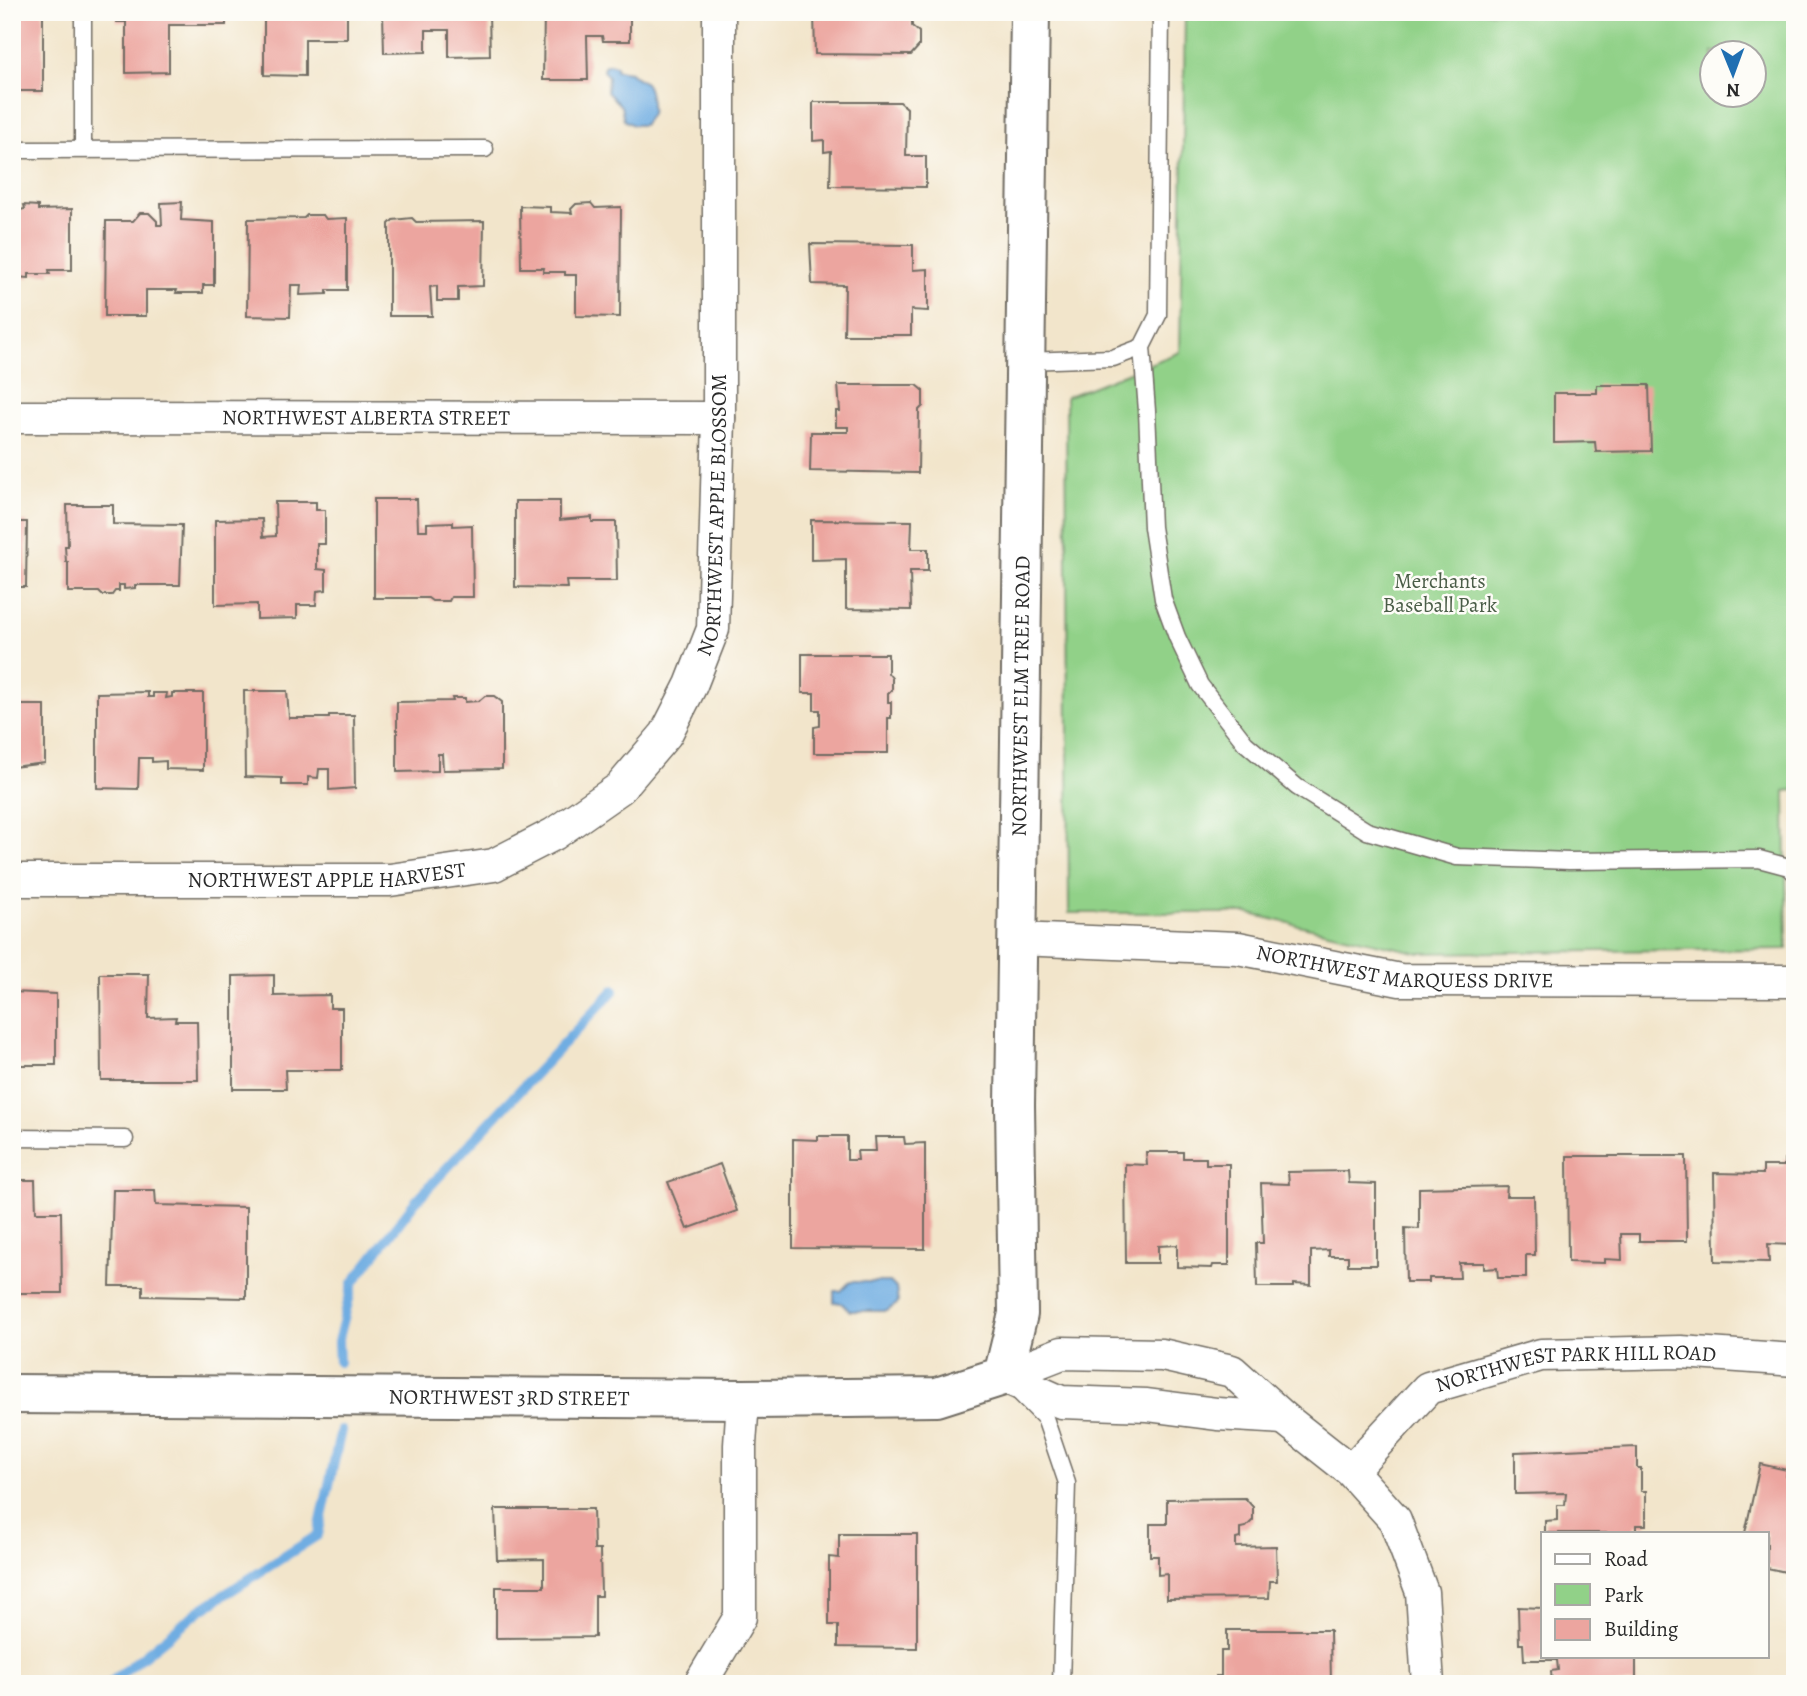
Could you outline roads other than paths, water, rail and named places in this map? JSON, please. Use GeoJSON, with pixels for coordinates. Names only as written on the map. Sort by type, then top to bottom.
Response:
{"type":"FeatureCollection","features":[{"type":"Feature","properties":{"kind":"street","name":"NORTHWEST APPLE BLOSSOM"},"geometry":{"type":"LineString","coordinates":[[620,788],[666,734],[691,685],[713,629],[719,418],[719,12]]}},
{"type":"Feature","properties":{"kind":"street","name":"NORTHWEST ELM TREE ROAD"},"geometry":{"type":"LineString","coordinates":[[1003,1376],[1018,1314],[1015,1105],[1030,12]]}},
{"type":"Feature","properties":{"kind":"street","name":"NORTHWEST ALBERTA STREET"},"geometry":{"type":"LineString","coordinates":[[12,417],[719,418]]}},
{"type":"Feature","properties":{"kind":"street","name":"NORTHWEST APPLE HARVEST"},"geometry":{"type":"LineString","coordinates":[[12,880],[390,880],[494,865],[554,834],[620,788]]}},
{"type":"Feature","properties":{"kind":"street","name":"NORTHWEST MARQUESS DRIVE"},"geometry":{"type":"LineString","coordinates":[[1017,939],[1238,948],[1400,980],[1795,981]]}},
{"type":"Feature","properties":{"kind":"street","name":"NORTHWEST PARK HILL ROAD"},"geometry":{"type":"LineString","coordinates":[[1351,1471],[1429,1388],[1541,1355],[1681,1352],[1795,1360]]}},
{"type":"Feature","properties":{"kind":"street"},"geometry":{"type":"LineString","coordinates":[[1003,1376],[1062,1353],[1162,1355],[1232,1371],[1284,1418],[1351,1471],[1395,1520],[1422,1592],[1428,1684]]}},
{"type":"Feature","properties":{"kind":"street","name":"NORTHWEST 3RD STREET"},"geometry":{"type":"LineString","coordinates":[[12,1394],[743,1399],[937,1397],[1003,1376]]}},
{"type":"Feature","properties":{"kind":"street"},"geometry":{"type":"LineString","coordinates":[[1003,1376],[1061,1402],[1147,1405],[1217,1415],[1284,1418]]}},
{"type":"Feature","properties":{"kind":"street"},"geometry":{"type":"LineString","coordinates":[[700,1684],[740,1617],[740,1445],[743,1399]]}},
{"type":"Feature","properties":{"kind":"lane"},"geometry":{"type":"LineString","coordinates":[[83,12],[83,150]]}},
{"type":"Feature","properties":{"kind":"lane"},"geometry":{"type":"LineString","coordinates":[[1161,12],[1158,316],[1142,347],[1152,527],[1163,599],[1177,637],[1200,685],[1245,743],[1297,788],[1367,831],[1457,856],[1569,861],[1759,859],[1789,867],[1795,873]]}},
{"type":"Feature","properties":{"kind":"lane"},"geometry":{"type":"LineString","coordinates":[[12,150],[485,149]]}},
{"type":"Feature","properties":{"kind":"lane"},"geometry":{"type":"LineString","coordinates":[[1025,360],[1113,358],[1142,347]]}},
{"type":"Feature","properties":{"kind":"lane"},"geometry":{"type":"LineString","coordinates":[[12,1138],[125,1139]]}},
{"type":"Feature","properties":{"kind":"lane"},"geometry":{"type":"LineString","coordinates":[[1003,1376],[1045,1418],[1067,1483],[1061,1684]]}},
{"type":"Feature","properties":{"kind":"water"},"geometry":{"type":"Polygon","coordinates":[[[604,66],[616,66],[616,70],[630,72],[646,84],[651,114],[643,125],[633,125],[624,120],[621,106],[607,92],[608,76],[603,71],[604,66]]]}},
{"type":"Feature","properties":{"kind":"water"},"geometry":{"type":"Polygon","coordinates":[[[850,1282],[890,1282],[896,1288],[898,1303],[887,1311],[850,1311],[841,1303],[834,1302],[834,1291],[841,1291],[850,1282]]]}},
{"type":"Feature","properties":{"kind":"waterway"},"geometry":{"type":"LineString","coordinates":[[339,1362],[338,1342],[353,1283],[415,1202],[614,990]]}},
{"type":"Feature","properties":{"kind":"waterway"},"geometry":{"type":"LineString","coordinates":[[109,1684],[199,1611],[318,1535],[341,1430]]}},
{"type":"Feature","properties":{"kind":"park label","name":"Merchants Baseball Park"},"geometry":{"type":"Point","coordinates":[1440,593]}}]}
